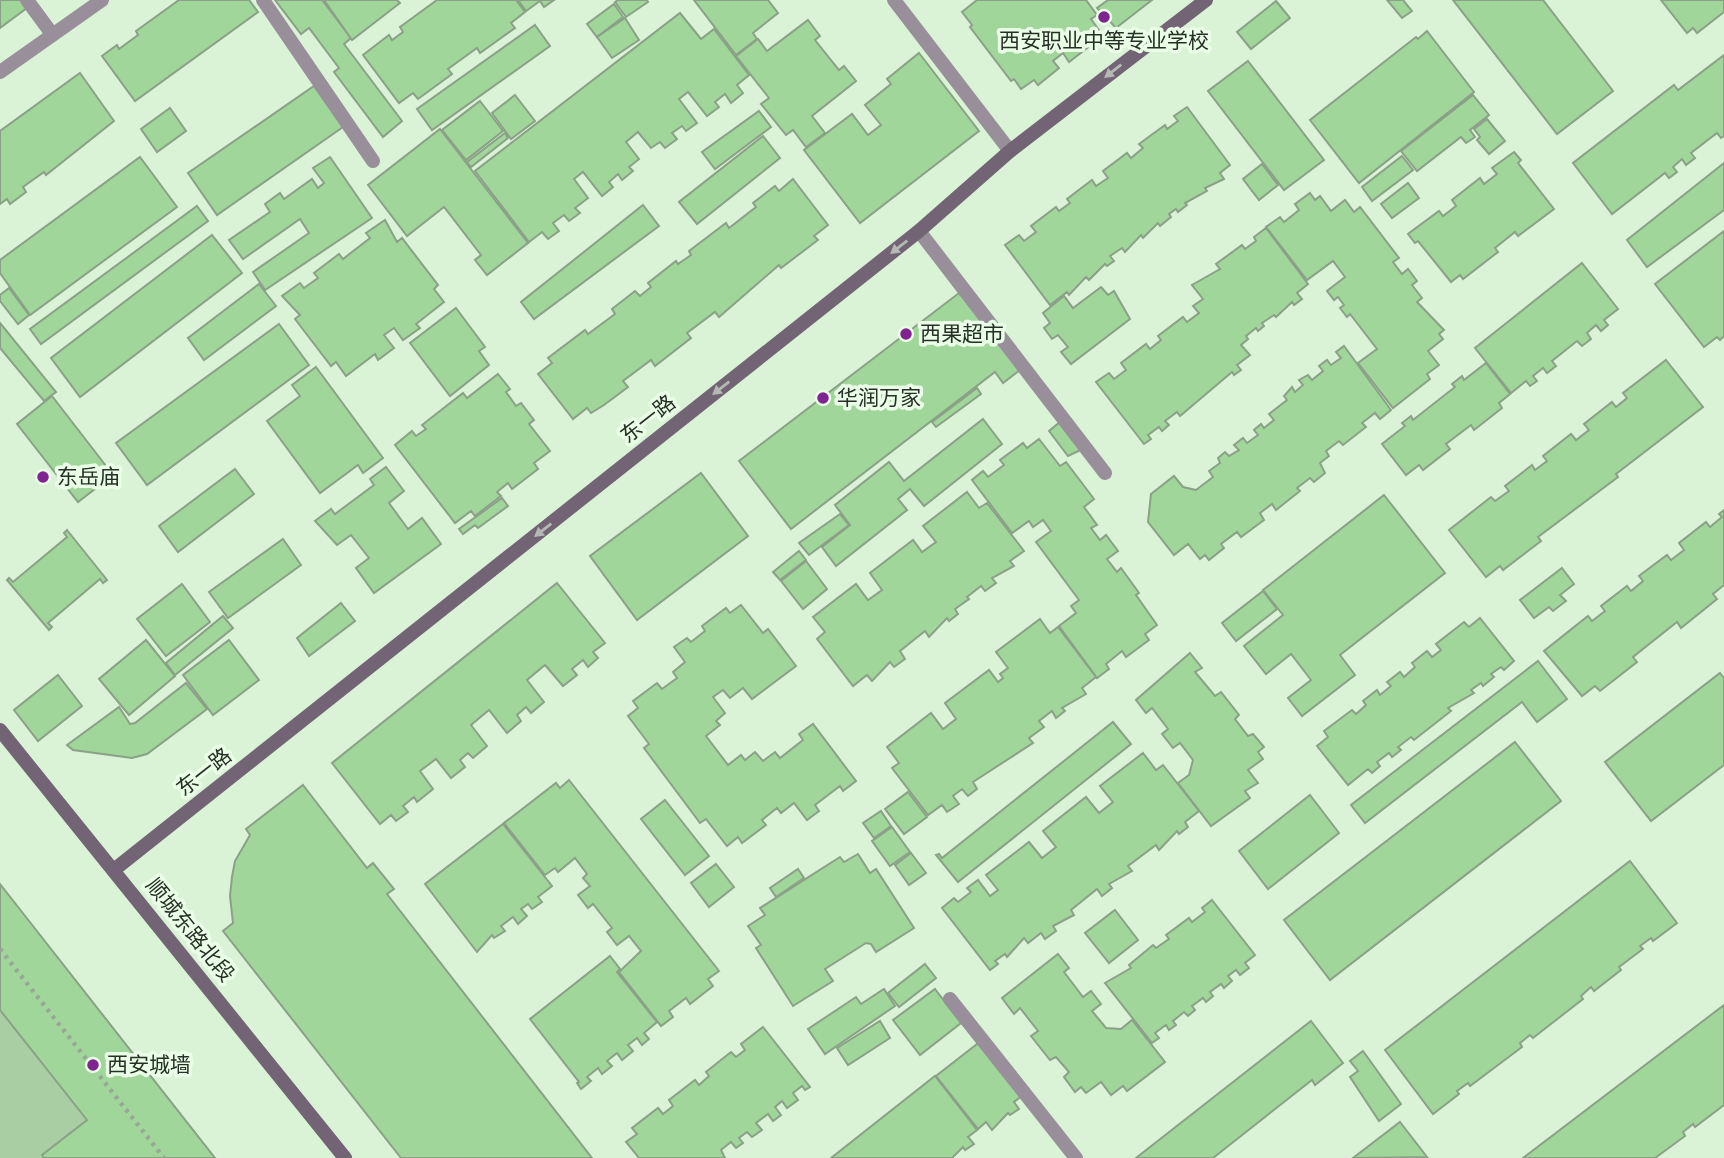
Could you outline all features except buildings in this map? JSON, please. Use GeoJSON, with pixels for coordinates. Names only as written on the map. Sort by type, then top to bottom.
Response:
{"type":"FeatureCollection","features":[{"type":"Feature","properties":{"kind":"street"},"geometry":{"type":"LineString","coordinates":[[27,0],[52,34]]}},
{"type":"Feature","properties":{"kind":"street"},"geometry":{"type":"LineString","coordinates":[[0,72],[102,0]]}},
{"type":"Feature","properties":{"kind":"street"},"geometry":{"type":"LineString","coordinates":[[263,0],[373,161]]}},
{"type":"Feature","properties":{"kind":"street"},"geometry":{"type":"LineString","coordinates":[[894,0],[1010,151]]}},
{"type":"Feature","properties":{"kind":"street","name":"东一路"},"geometry":{"type":"LineString","coordinates":[[115,869],[919,231],[1010,151],[1206,0]]}},
{"type":"Feature","properties":{"kind":"street"},"geometry":{"type":"LineString","coordinates":[[919,231],[1105,473]]}},
{"type":"Feature","properties":{"kind":"street","name":"顺城东路北段"},"geometry":{"type":"LineString","coordinates":[[0,730],[115,869],[345,1158]]}},
{"type":"Feature","properties":{"kind":"street"},"geometry":{"type":"LineString","coordinates":[[950,999],[1076,1158]]}},
{"type":"Feature","properties":{"kind":"path"},"geometry":{"type":"LineString","coordinates":[[0,949],[164,1158]]}},
{"type":"Feature","properties":{"kind":"green space"},"geometry":{"type":"Polygon","coordinates":[[[0,1010],[87,1120],[43,1155],[44,1158],[0,1158],[0,1010]]]}},
{"type":"Feature","properties":{"kind":"place","name":"西安职业中等专业学校"},"geometry":{"type":"Point","coordinates":[1104,17]}},
{"type":"Feature","properties":{"kind":"place","name":"西果超市"},"geometry":{"type":"Point","coordinates":[906,334]}},
{"type":"Feature","properties":{"kind":"place","name":"华润万家"},"geometry":{"type":"Point","coordinates":[823,398]}},
{"type":"Feature","properties":{"kind":"place","name":"东岳庙"},"geometry":{"type":"Point","coordinates":[43,477]}},
{"type":"Feature","properties":{"kind":"place","name":"西安城墙"},"geometry":{"type":"Point","coordinates":[93,1065]}}]}
